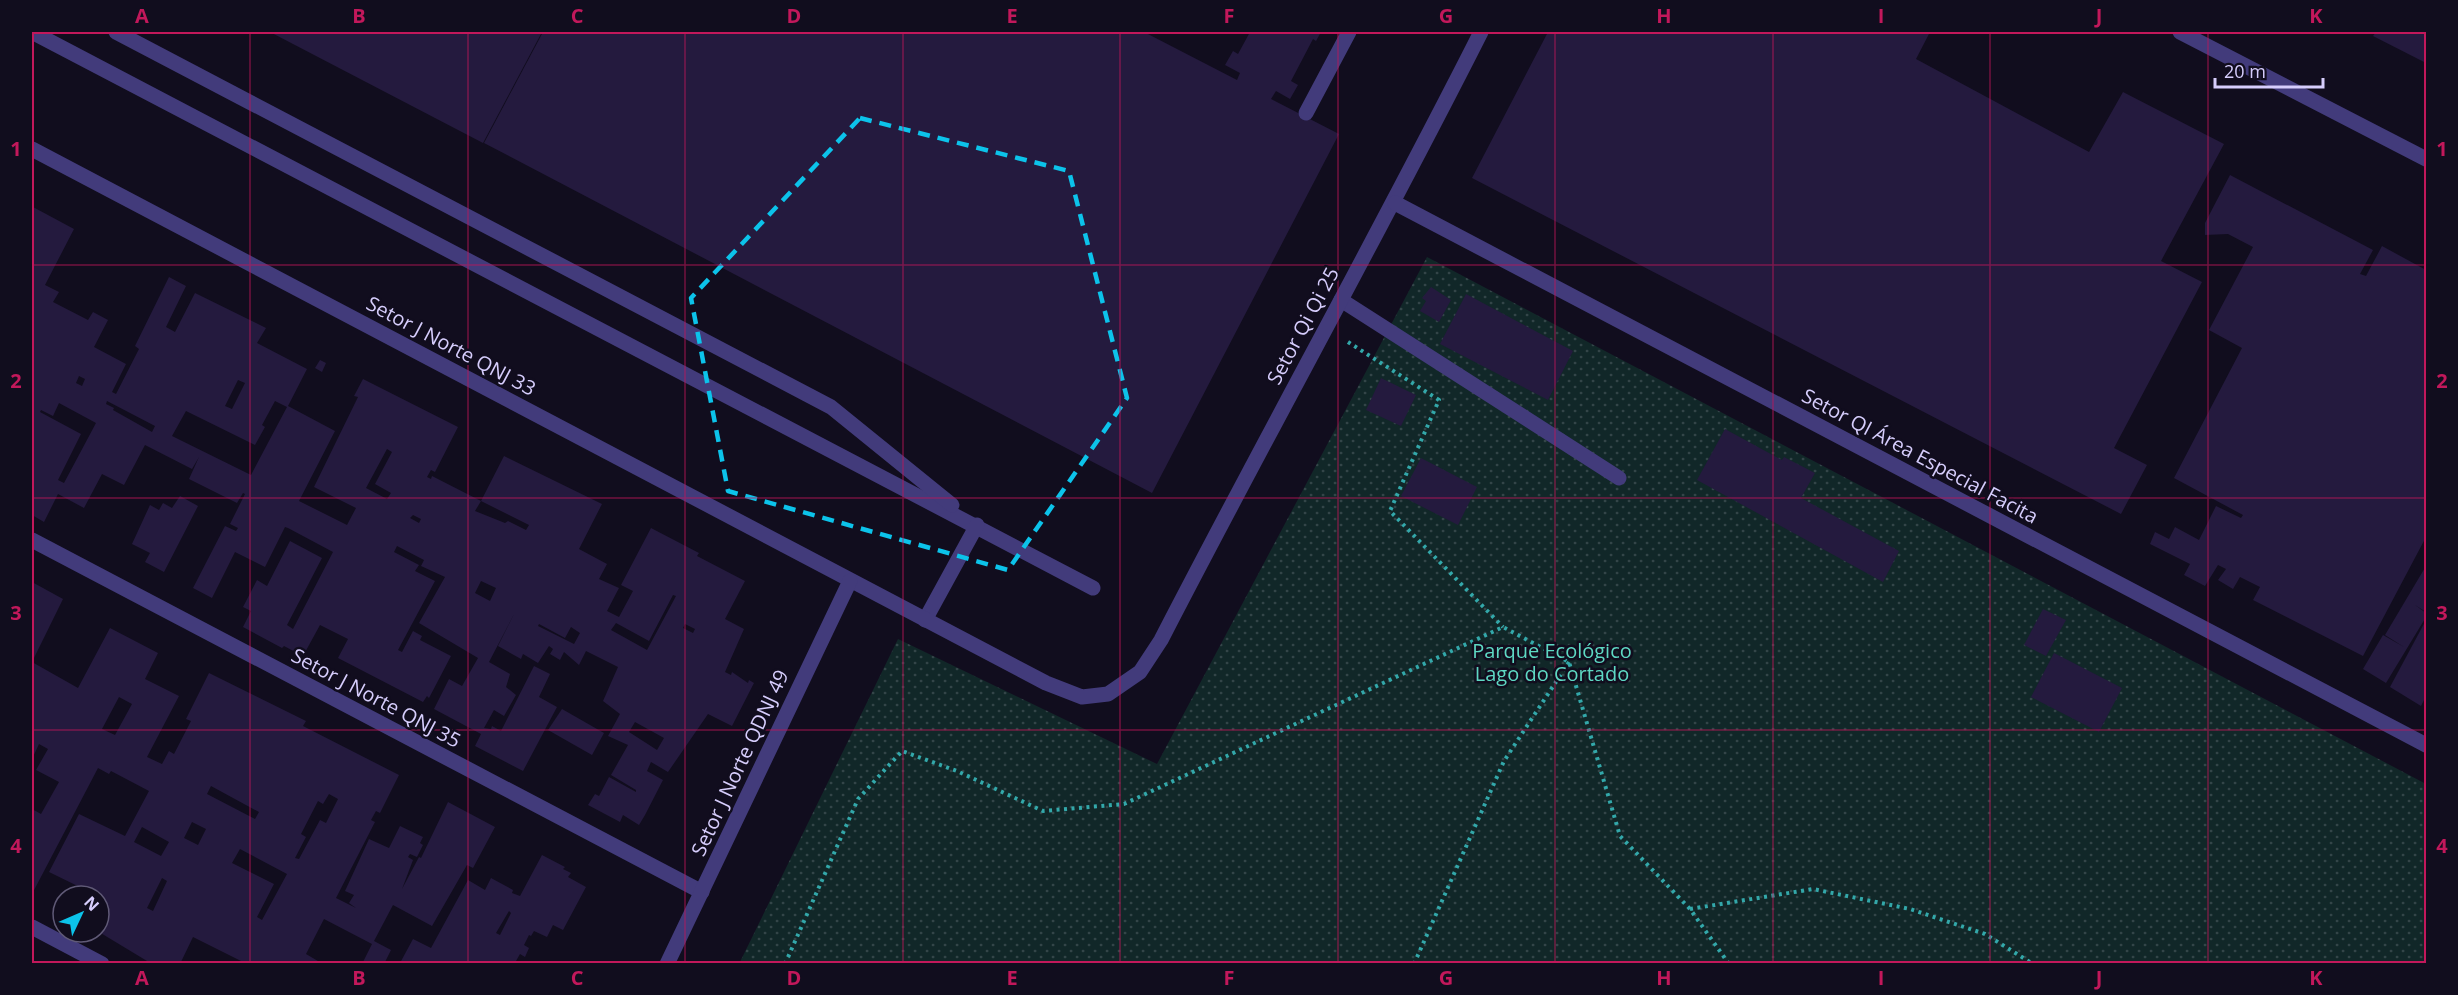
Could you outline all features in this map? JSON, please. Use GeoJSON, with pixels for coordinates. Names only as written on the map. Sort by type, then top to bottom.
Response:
{"type":"FeatureCollection","features":[{"type":"Feature","properties":{"kind":"street"},"geometry":{"type":"LineString","coordinates":[[32,32],[978,525],[1093,588]]}},
{"type":"Feature","properties":{"kind":"street"},"geometry":{"type":"LineString","coordinates":[[116,32],[831,407],[978,525]]}},
{"type":"Feature","properties":{"kind":"street"},"geometry":{"type":"LineString","coordinates":[[1306,114],[1349,32]]}},
{"type":"Feature","properties":{"kind":"street","name":"Setor Qi Qi 25"},"geometry":{"type":"LineString","coordinates":[[925,620],[1046,682],[1082,697],[1108,694],[1140,672],[1161,640],[1325,328],[1395,203],[1481,32]]}},
{"type":"Feature","properties":{"kind":"street"},"geometry":{"type":"LineString","coordinates":[[2180,32],[2427,159]]}},
{"type":"Feature","properties":{"kind":"street","name":"Setor J Norte QNJ 33"},"geometry":{"type":"LineString","coordinates":[[32,149],[925,620]]}},
{"type":"Feature","properties":{"kind":"street","name":"Setor QI Área Especial Facita"},"geometry":{"type":"LineString","coordinates":[[1395,203],[2427,745]]}},
{"type":"Feature","properties":{"kind":"street"},"geometry":{"type":"LineString","coordinates":[[1341,300],[1619,478]]}},
{"type":"Feature","properties":{"kind":"street"},"geometry":{"type":"LineString","coordinates":[[925,620],[978,525]]}},
{"type":"Feature","properties":{"kind":"street","name":"Setor J Norte QNJ 35"},"geometry":{"type":"LineString","coordinates":[[32,540],[702,892]]}},
{"type":"Feature","properties":{"kind":"street","name":"Setor J Norte QDNJ 49"},"geometry":{"type":"LineString","coordinates":[[667,963],[850,581]]}},
{"type":"Feature","properties":{"kind":"street"},"geometry":{"type":"LineString","coordinates":[[32,927],[102,963]]}},
{"type":"Feature","properties":{"kind":"path"},"geometry":{"type":"LineString","coordinates":[[1325,328],[1439,400],[1390,511],[1503,627],[1569,662],[1620,836],[1690,909],[1729,963]]}},
{"type":"Feature","properties":{"kind":"path"},"geometry":{"type":"LineString","coordinates":[[784,963],[858,799],[902,751],[957,771],[1043,811],[1124,804],[1503,627]]}},
{"type":"Feature","properties":{"kind":"path"},"geometry":{"type":"LineString","coordinates":[[1414,963],[1504,761],[1569,662]]}},
{"type":"Feature","properties":{"kind":"path"},"geometry":{"type":"LineString","coordinates":[[1690,909],[1813,889],[1910,909],[1985,934],[2033,963]]}},
{"type":"Feature","properties":{"kind":"highlighted area"},"geometry":{"type":"Polygon","coordinates":[[[860,118],[1069,171],[1127,398],[1008,570],[728,491],[691,298],[860,118]]]}},
{"type":"Feature","properties":{"kind":"green space","name":"Parque Ecológico Lago do Cortado"},"geometry":{"type":"Polygon","coordinates":[[[1427,257],[2426,784],[2426,963],[739,964],[898,639],[1157,764],[1427,257]]]}},
{"type":"Feature","properties":{"kind":"building"},"geometry":{"type":"Polygon","coordinates":[[[270,32],[542,32],[483,143],[270,32]]]}},
{"type":"Feature","properties":{"kind":"building"},"geometry":{"type":"Polygon","coordinates":[[[543,32],[1144,32],[1237,80],[1240,73],[1225,65],[1233,51],[1238,54],[1250,32],[1321,32],[1316,41],[1313,39],[1291,81],[1298,85],[1290,99],[1276,91],[1271,99],[1339,134],[1152,493],[484,143],[543,32]]]}},
{"type":"Feature","properties":{"kind":"building"},"geometry":{"type":"Polygon","coordinates":[[[1548,32],[1930,32],[1916,59],[2089,152],[2123,92],[2224,144],[2161,261],[2202,282],[2114,448],[2147,465],[2121,514],[1472,178],[1548,32]]]}},
{"type":"Feature","properties":{"kind":"building"},"geometry":{"type":"Polygon","coordinates":[[[2376,32],[2426,32],[2426,63],[2373,36],[2376,32]]]}},
{"type":"Feature","properties":{"kind":"building"},"geometry":{"type":"Polygon","coordinates":[[[2230,175],[2373,250],[2360,274],[2366,276],[2382,246],[2426,270],[2426,537],[2363,656],[2253,600],[2260,587],[2240,577],[2233,589],[2218,580],[2226,569],[2218,565],[2205,586],[2184,575],[2190,564],[2150,544],[2155,532],[2169,539],[2175,527],[2199,540],[2216,506],[2241,518],[2243,515],[2174,478],[2242,348],[2209,330],[2253,247],[2228,234],[2205,235],[2205,223],[2230,175]]]}},
{"type":"Feature","properties":{"kind":"building"},"geometry":{"type":"Polygon","coordinates":[[[33,207],[74,229],[45,285],[59,292],[53,302],[88,320],[93,312],[108,320],[94,347],[126,364],[112,392],[116,394],[139,349],[135,346],[169,277],[186,286],[166,327],[175,332],[195,293],[266,328],[257,343],[307,369],[288,406],[335,431],[299,501],[347,525],[356,508],[314,487],[358,397],[354,396],[363,379],[458,427],[435,472],[431,470],[427,477],[431,479],[432,476],[481,501],[504,456],[602,504],[579,549],[607,564],[599,579],[619,588],[607,611],[619,617],[633,591],[621,585],[651,528],[745,581],[725,619],[744,629],[725,672],[731,675],[732,672],[748,683],[749,680],[754,683],[732,726],[708,714],[668,772],[651,762],[647,771],[663,780],[645,815],[639,825],[623,815],[620,822],[588,805],[595,794],[599,796],[609,777],[636,792],[611,775],[628,745],[608,736],[620,714],[603,701],[618,667],[586,651],[579,665],[564,652],[560,660],[550,654],[553,649],[549,646],[538,663],[523,654],[521,659],[498,646],[514,614],[489,662],[510,674],[506,687],[516,695],[504,716],[494,710],[484,728],[491,729],[492,726],[501,731],[534,666],[550,674],[539,697],[557,707],[523,771],[475,746],[481,734],[434,709],[449,679],[462,686],[478,658],[419,623],[445,577],[421,566],[424,560],[397,546],[394,552],[419,565],[415,571],[435,581],[398,650],[402,652],[413,631],[422,636],[420,640],[451,656],[429,698],[427,696],[423,702],[338,658],[348,639],[320,625],[303,656],[284,646],[282,648],[243,627],[251,611],[243,607],[257,580],[267,586],[290,541],[322,558],[287,625],[293,629],[333,552],[288,528],[285,527],[265,567],[235,552],[212,598],[193,588],[225,526],[236,531],[238,528],[230,524],[245,494],[243,493],[237,503],[189,479],[199,457],[192,469],[145,445],[124,485],[102,474],[84,508],[58,494],[44,522],[32,515],[33,207]],[[79,376],[76,383],[82,386],[85,379],[79,376]],[[238,380],[225,406],[232,409],[245,383],[238,380]],[[107,401],[106,404],[114,408],[113,410],[152,432],[155,426],[107,401]],[[275,401],[262,425],[265,427],[255,445],[186,411],[172,436],[251,475],[287,407],[275,401]],[[59,403],[53,416],[41,410],[40,412],[81,434],[58,480],[64,483],[96,423],[59,403]],[[387,449],[366,488],[387,499],[391,493],[375,484],[392,452],[387,449]],[[481,501],[475,511],[505,523],[508,521],[526,530],[529,525],[481,501]],[[413,515],[410,518],[419,523],[421,519],[413,515]],[[481,581],[475,593],[490,601],[496,588],[481,581]],[[673,595],[649,641],[616,623],[611,630],[647,650],[676,596],[673,595]],[[539,624],[538,626],[574,644],[580,633],[571,627],[565,638],[539,624]],[[685,624],[683,628],[693,633],[695,629],[685,624]],[[635,722],[629,732],[657,750],[664,738],[635,722]]]}},
{"type":"Feature","properties":{"kind":"building"},"geometry":{"type":"Polygon","coordinates":[[[1431,287],[1451,300],[1439,322],[1420,311],[1426,301],[1422,298],[1431,287]]]}},
{"type":"Feature","properties":{"kind":"building"},"geometry":{"type":"Polygon","coordinates":[[[1466,294],[1573,351],[1548,400],[1440,344],[1466,294]]]}},
{"type":"Feature","properties":{"kind":"building"},"geometry":{"type":"Polygon","coordinates":[[[320,360],[326,363],[322,372],[315,368],[320,360]]]}},
{"type":"Feature","properties":{"kind":"building"},"geometry":{"type":"Polygon","coordinates":[[[1381,378],[1416,395],[1401,426],[1366,410],[1381,378]]]}},
{"type":"Feature","properties":{"kind":"building"},"geometry":{"type":"Polygon","coordinates":[[[1725,429],[1782,460],[1784,457],[1815,473],[1801,498],[1899,551],[1883,582],[1697,480],[1725,429]]]}},
{"type":"Feature","properties":{"kind":"building"},"geometry":{"type":"Polygon","coordinates":[[[1421,458],[1477,487],[1458,525],[1401,496],[1421,458]]]}},
{"type":"Feature","properties":{"kind":"building"},"geometry":{"type":"Polygon","coordinates":[[[180,496],[198,506],[164,572],[145,562],[150,553],[132,544],[150,505],[159,510],[163,503],[172,508],[180,496]]]}},
{"type":"Feature","properties":{"kind":"building"},"geometry":{"type":"Polygon","coordinates":[[[2426,566],[2426,612],[2415,605],[2426,613],[2426,617],[2386,683],[2363,669],[2383,635],[2404,647],[2385,635],[2426,566]]]}},
{"type":"Feature","properties":{"kind":"building"},"geometry":{"type":"Polygon","coordinates":[[[32,582],[63,599],[32,662],[32,582]]]}},
{"type":"Feature","properties":{"kind":"building"},"geometry":{"type":"Polygon","coordinates":[[[2043,609],[2066,620],[2046,656],[2024,645],[2043,609]]]}},
{"type":"Feature","properties":{"kind":"building"},"geometry":{"type":"Polygon","coordinates":[[[2426,620],[2426,696],[2421,706],[2390,687],[2426,620]]]}},
{"type":"Feature","properties":{"kind":"building"},"geometry":{"type":"Polygon","coordinates":[[[110,628],[158,653],[145,679],[179,696],[147,757],[162,764],[169,751],[174,754],[191,721],[186,719],[209,673],[306,721],[303,726],[399,775],[380,813],[376,811],[371,820],[375,822],[336,898],[356,908],[349,903],[354,895],[345,891],[369,839],[389,848],[400,826],[423,837],[420,843],[423,845],[417,857],[410,854],[408,857],[413,860],[402,889],[419,857],[421,858],[448,802],[495,827],[473,868],[467,865],[432,926],[393,905],[374,941],[391,950],[384,964],[362,964],[372,944],[324,919],[306,954],[323,964],[240,964],[241,961],[193,937],[180,964],[152,964],[111,939],[111,884],[74,884],[49,872],[79,814],[125,836],[149,791],[111,771],[109,774],[98,768],[32,894],[32,809],[41,814],[59,782],[36,770],[48,749],[39,744],[32,759],[32,662],[78,688],[110,628]],[[119,697],[102,729],[115,735],[132,704],[119,697]],[[211,786],[207,794],[255,819],[259,812],[211,786]],[[329,794],[323,804],[318,801],[301,834],[306,837],[295,858],[299,859],[320,820],[326,823],[338,799],[329,794]],[[192,822],[184,838],[198,845],[206,829],[192,822]],[[142,827],[134,842],[161,856],[169,842],[142,827]],[[240,849],[232,863],[274,884],[257,917],[262,920],[287,874],[240,849]],[[162,878],[147,908],[153,911],[167,881],[162,878]]]}},
{"type":"Feature","properties":{"kind":"building"},"geometry":{"type":"Polygon","coordinates":[[[2054,653],[2122,688],[2099,732],[2031,697],[2054,653]]]}},
{"type":"Feature","properties":{"kind":"building"},"geometry":{"type":"Polygon","coordinates":[[[562,709],[604,733],[592,755],[548,730],[562,709]]]}},
{"type":"Feature","properties":{"kind":"building"},"geometry":{"type":"Polygon","coordinates":[[[542,855],[565,867],[563,869],[571,873],[568,877],[586,887],[563,930],[553,925],[547,937],[534,931],[531,936],[529,935],[524,945],[529,948],[525,957],[520,954],[516,961],[521,964],[400,963],[413,939],[431,948],[468,880],[485,890],[491,878],[520,896],[542,855]],[[509,911],[496,933],[500,935],[511,913],[509,911]]]}}]}
